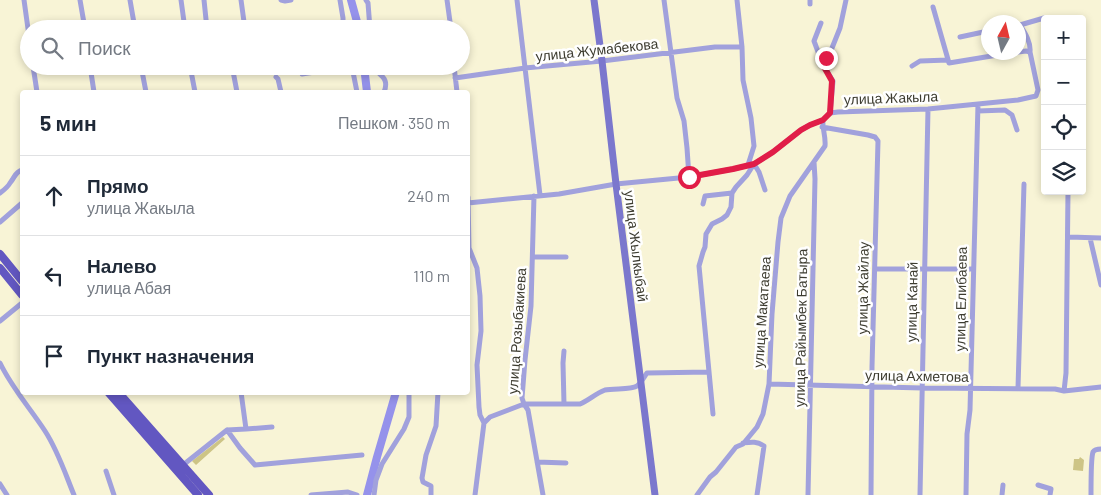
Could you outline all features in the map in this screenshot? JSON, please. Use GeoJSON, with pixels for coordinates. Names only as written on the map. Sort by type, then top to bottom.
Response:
{"type":"FeatureCollection","features":[{"type":"Feature","properties":{"kind":"main road"},"geometry":{"type":"LineString","coordinates":[[0,254],[20,279]]}},
{"type":"Feature","properties":{"kind":"main road"},"geometry":{"type":"LineString","coordinates":[[0,268],[20,293]]}},
{"type":"Feature","properties":{"kind":"main road"},"geometry":{"type":"LineString","coordinates":[[111,395],[198,495]]}},
{"type":"Feature","properties":{"kind":"main road"},"geometry":{"type":"LineString","coordinates":[[121,395],[209,495]]}},
{"type":"Feature","properties":{"kind":"street"},"geometry":{"type":"LineString","coordinates":[[24,0],[27,20]]}},
{"type":"Feature","properties":{"kind":"street"},"geometry":{"type":"LineString","coordinates":[[80,0],[83,20]]}},
{"type":"Feature","properties":{"kind":"street"},"geometry":{"type":"LineString","coordinates":[[130,0],[133,20]]}},
{"type":"Feature","properties":{"kind":"street"},"geometry":{"type":"LineString","coordinates":[[181,0],[184,20]]}},
{"type":"Feature","properties":{"kind":"street"},"geometry":{"type":"LineString","coordinates":[[204,0],[206,20]]}},
{"type":"Feature","properties":{"kind":"street"},"geometry":{"type":"LineString","coordinates":[[242,0],[245,20]]}},
{"type":"Feature","properties":{"kind":"street"},"geometry":{"type":"LineString","coordinates":[[281,0],[291,0]]}},
{"type":"Feature","properties":{"kind":"street"},"geometry":{"type":"LineString","coordinates":[[340,0],[342,20]]}},
{"type":"Feature","properties":{"kind":"street"},"geometry":{"type":"LineString","coordinates":[[366,0],[369,20]]}},
{"type":"Feature","properties":{"kind":"street"},"geometry":{"type":"LineString","coordinates":[[447,0],[450,20]]}},
{"type":"Feature","properties":{"kind":"street"},"geometry":{"type":"LineString","coordinates":[[517,0],[540,195]]}},
{"type":"Feature","properties":{"kind":"street","name":"улица Жылкыбай"},"geometry":{"type":"LineString","coordinates":[[594,0],[655,495]]}},
{"type":"Feature","properties":{"kind":"street"},"geometry":{"type":"LineString","coordinates":[[664,0],[677,98],[684,121],[688,148],[689,177]]}},
{"type":"Feature","properties":{"kind":"street"},"geometry":{"type":"LineString","coordinates":[[737,0],[743,80],[751,118],[754,146],[748,165]]}},
{"type":"Feature","properties":{"kind":"street"},"geometry":{"type":"LineString","coordinates":[[823,65],[840,28],[846,0]]}},
{"type":"Feature","properties":{"kind":"street"},"geometry":{"type":"LineString","coordinates":[[933,7],[948,60]]}},
{"type":"Feature","properties":{"kind":"street"},"geometry":{"type":"LineString","coordinates":[[1026,23],[1041,19]]}},
{"type":"Feature","properties":{"kind":"street"},"geometry":{"type":"LineString","coordinates":[[821,23],[814,41],[819,58],[832,81],[830,113]]}},
{"type":"Feature","properties":{"kind":"street"},"geometry":{"type":"LineString","coordinates":[[960,37],[981,32]]}},
{"type":"Feature","properties":{"kind":"street"},"geometry":{"type":"LineString","coordinates":[[1026,35],[1031,47],[1030,52],[1026,51]]}},
{"type":"Feature","properties":{"kind":"street","name":"улица Жумабекова"},"geometry":{"type":"LineString","coordinates":[[455,78],[525,68],[602,61],[715,47],[742,47]]}},
{"type":"Feature","properties":{"kind":"street","name":"улица Жакыла"},"geometry":{"type":"LineString","coordinates":[[470,204],[559,194],[616,184],[689,177],[754,164],[801,130],[823,120],[830,113],[928,109],[1018,100],[1036,96],[1038,90],[1030,52]]}},
{"type":"Feature","properties":{"kind":"street"},"geometry":{"type":"LineString","coordinates":[[912,66],[920,61],[948,60],[949,63],[981,58]]}},
{"type":"Feature","properties":{"kind":"street"},"geometry":{"type":"LineString","coordinates":[[34,75],[37,90]]}},
{"type":"Feature","properties":{"kind":"street"},"geometry":{"type":"LineString","coordinates":[[91,75],[94,90]]}},
{"type":"Feature","properties":{"kind":"street"},"geometry":{"type":"LineString","coordinates":[[143,75],[146,90]]}},
{"type":"Feature","properties":{"kind":"street"},"geometry":{"type":"LineString","coordinates":[[192,75],[195,90]]}},
{"type":"Feature","properties":{"kind":"street"},"geometry":{"type":"LineString","coordinates":[[234,75],[237,90]]}},
{"type":"Feature","properties":{"kind":"street"},"geometry":{"type":"LineString","coordinates":[[354,75],[357,90]]}},
{"type":"Feature","properties":{"kind":"street"},"geometry":{"type":"LineString","coordinates":[[381,75],[386,83],[384,90]]}},
{"type":"Feature","properties":{"kind":"street"},"geometry":{"type":"LineString","coordinates":[[455,75],[457,90]]}},
{"type":"Feature","properties":{"kind":"street"},"geometry":{"type":"LineString","coordinates":[[276,77],[281,90]]}},
{"type":"Feature","properties":{"kind":"street","name":"улица Елибаева"},"geometry":{"type":"LineString","coordinates":[[966,495],[978,104]]}},
{"type":"Feature","properties":{"kind":"street","name":"улица Канай"},"geometry":{"type":"LineString","coordinates":[[920,495],[928,109]]}},
{"type":"Feature","properties":{"kind":"street"},"geometry":{"type":"LineString","coordinates":[[978,111],[1005,110],[1012,115],[1017,130]]}},
{"type":"Feature","properties":{"kind":"street","name":"улица Макатаева"},"geometry":{"type":"LineString","coordinates":[[697,495],[736,447],[742,444],[757,427],[763,414],[768,396],[772,314],[781,218],[790,196],[826,146],[826,138],[822,126],[823,120]]}},
{"type":"Feature","properties":{"kind":"street","name":"улица Жайлау"},"geometry":{"type":"LineString","coordinates":[[822,126],[868,135],[875,137],[878,141],[871,495]]}},
{"type":"Feature","properties":{"kind":"street","name":"улица Райымбек Батыра"},"geometry":{"type":"LineString","coordinates":[[808,495],[814,161]]}},
{"type":"Feature","properties":{"kind":"street"},"geometry":{"type":"LineString","coordinates":[[713,414],[699,266],[705,247],[706,234],[712,224],[727,215],[731,207],[732,193],[754,164],[765,190]]}},
{"type":"Feature","properties":{"kind":"street"},"geometry":{"type":"LineString","coordinates":[[0,193],[5,190],[14,175],[20,170]]}},
{"type":"Feature","properties":{"kind":"street"},"geometry":{"type":"LineString","coordinates":[[1018,388],[1024,184]]}},
{"type":"Feature","properties":{"kind":"street"},"geometry":{"type":"LineString","coordinates":[[703,204],[705,196],[732,193]]}},
{"type":"Feature","properties":{"kind":"street"},"geometry":{"type":"LineString","coordinates":[[1064,391],[1066,374],[1068,195]]}},
{"type":"Feature","properties":{"kind":"street","name":"улица Розыбакиева"},"geometry":{"type":"LineString","coordinates":[[534,196],[531,306],[522,398],[528,410],[543,495]]}},
{"type":"Feature","properties":{"kind":"street"},"geometry":{"type":"LineString","coordinates":[[0,222],[20,205]]}},
{"type":"Feature","properties":{"kind":"street"},"geometry":{"type":"LineString","coordinates":[[1068,237],[1101,238]]}},
{"type":"Feature","properties":{"kind":"street"},"geometry":{"type":"LineString","coordinates":[[1090,238],[1101,285]]}},
{"type":"Feature","properties":{"kind":"street"},"geometry":{"type":"LineString","coordinates":[[470,250],[477,268],[480,296],[481,331],[477,365],[479,407],[484,423],[475,495]]}},
{"type":"Feature","properties":{"kind":"street"},"geometry":{"type":"LineString","coordinates":[[532,257],[566,257]]}},
{"type":"Feature","properties":{"kind":"street"},"geometry":{"type":"LineString","coordinates":[[875,269],[973,269]]}},
{"type":"Feature","properties":{"kind":"street"},"geometry":{"type":"LineString","coordinates":[[0,321],[20,305]]}},
{"type":"Feature","properties":{"kind":"street"},"geometry":{"type":"LineString","coordinates":[[564,351],[564,404]]}},
{"type":"Feature","properties":{"kind":"street"},"geometry":{"type":"LineString","coordinates":[[0,364],[8,380],[57,452],[74,495]]}},
{"type":"Feature","properties":{"kind":"street"},"geometry":{"type":"LineString","coordinates":[[638,367],[647,373],[709,372]]}},
{"type":"Feature","properties":{"kind":"street"},"geometry":{"type":"LineString","coordinates":[[484,423],[490,417],[524,404],[580,404],[601,392],[633,388],[637,386],[647,373]]}},
{"type":"Feature","properties":{"kind":"street","name":"улица Ахметова"},"geometry":{"type":"LineString","coordinates":[[769,384],[922,388],[1018,388],[1064,391],[1101,387]]}},
{"type":"Feature","properties":{"kind":"street"},"geometry":{"type":"LineString","coordinates":[[241,395],[246,429]]}},
{"type":"Feature","properties":{"kind":"street"},"geometry":{"type":"LineString","coordinates":[[374,495],[376,480],[382,464],[404,429],[409,417],[409,395]]}},
{"type":"Feature","properties":{"kind":"street"},"geometry":{"type":"LineString","coordinates":[[431,495],[431,486],[423,482],[422,478],[426,455],[436,426],[438,395]]}},
{"type":"Feature","properties":{"kind":"street"},"geometry":{"type":"LineString","coordinates":[[183,465],[227,430],[272,427]]}},
{"type":"Feature","properties":{"kind":"street"},"geometry":{"type":"LineString","coordinates":[[227,430],[255,465],[362,455]]}},
{"type":"Feature","properties":{"kind":"street"},"geometry":{"type":"LineString","coordinates":[[742,444],[751,442],[764,446],[757,495]]}},
{"type":"Feature","properties":{"kind":"street"},"geometry":{"type":"LineString","coordinates":[[1091,495],[1093,452],[1101,449]]}},
{"type":"Feature","properties":{"kind":"street"},"geometry":{"type":"LineString","coordinates":[[537,462],[566,463]]}},
{"type":"Feature","properties":{"kind":"street"},"geometry":{"type":"LineString","coordinates":[[106,471],[114,495]]}},
{"type":"Feature","properties":{"kind":"street"},"geometry":{"type":"LineString","coordinates":[[0,484],[8,495]]}},
{"type":"Feature","properties":{"kind":"street"},"geometry":{"type":"LineString","coordinates":[[1002,495],[1003,485]]}},
{"type":"Feature","properties":{"kind":"street"},"geometry":{"type":"LineString","coordinates":[[1038,485],[1051,489],[1050,495]]}},
{"type":"Feature","properties":{"kind":"street"},"geometry":{"type":"LineString","coordinates":[[311,495],[348,492],[357,495]]}},
{"type":"Feature","properties":{"kind":"shaded area"},"geometry":{"type":"Polygon","coordinates":[[[223,437],[225,439],[196,465],[192,461],[223,437]]]}},
{"type":"Feature","properties":{"kind":"shaded area"},"geometry":{"type":"Polygon","coordinates":[[[1080,457],[1084,460],[1083,471],[1073,470],[1074,459],[1079,459],[1080,457]]]}},
{"type":"Feature","properties":{"kind":"waterway"},"geometry":{"type":"LineString","coordinates":[[351,0],[357,20]]}},
{"type":"Feature","properties":{"kind":"waterway"},"geometry":{"type":"LineString","coordinates":[[365,75],[367,90]]}},
{"type":"Feature","properties":{"kind":"waterway"},"geometry":{"type":"LineString","coordinates":[[367,495],[395,395]]}},
{"type":"Feature","properties":{"kind":"route"},"geometry":{"type":"LineString","coordinates":[[689,177],[754,164],[801,130],[823,120],[830,113],[832,81],[823,65],[826,58]]}}]}
